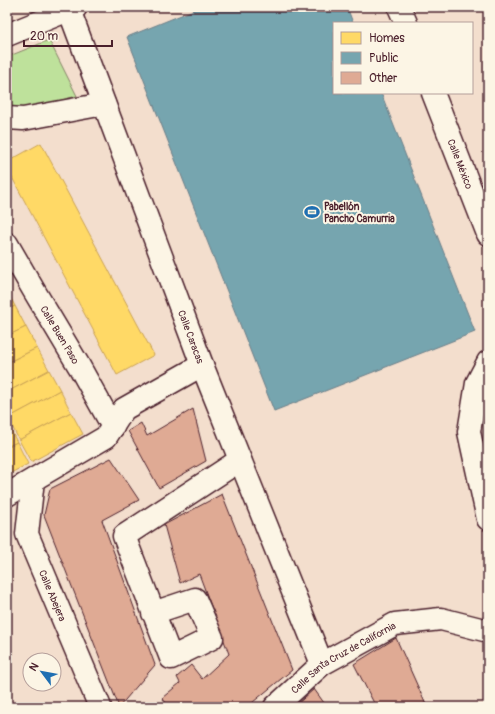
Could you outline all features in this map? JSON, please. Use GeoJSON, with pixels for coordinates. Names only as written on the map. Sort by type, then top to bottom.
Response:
{"type":"FeatureCollection","features":[{"type":"Feature","properties":{"kind":"street"},"geometry":{"type":"LineString","coordinates":[[399,7],[406,22]]}},
{"type":"Feature","properties":{"kind":"street"},"geometry":{"type":"LineString","coordinates":[[7,35],[71,8]]}},
{"type":"Feature","properties":{"kind":"street","name":"Calle Caracas"},"geometry":{"type":"LineString","coordinates":[[71,8],[104,104],[202,365],[322,664]]}},
{"type":"Feature","properties":{"kind":"street","name":"Calle México"},"geometry":{"type":"LineString","coordinates":[[433,94],[488,234]]}},
{"type":"Feature","properties":{"kind":"street"},"geometry":{"type":"LineString","coordinates":[[7,118],[23,119],[104,104]]}},
{"type":"Feature","properties":{"kind":"street","name":"Calle Buen Paso"},"geometry":{"type":"LineString","coordinates":[[7,244],[113,427]]}},
{"type":"Feature","properties":{"kind":"street"},"geometry":{"type":"LineString","coordinates":[[488,362],[477,383],[469,432],[488,519]]}},
{"type":"Feature","properties":{"kind":"street"},"geometry":{"type":"LineString","coordinates":[[7,495],[106,437],[124,409],[202,365]]}},
{"type":"Feature","properties":{"kind":"street"},"geometry":{"type":"LineString","coordinates":[[154,613],[124,536],[240,460]]}},
{"type":"Feature","properties":{"kind":"street","name":"Calle Abejera"},"geometry":{"type":"LineString","coordinates":[[33,480],[27,534],[100,707]]}},
{"type":"Feature","properties":{"kind":"street","name":"Calle Santa Cruz de California"},"geometry":{"type":"LineString","coordinates":[[275,707],[322,664],[395,624],[441,619],[488,631]]}},
{"type":"Feature","properties":{"kind":"green space"},"geometry":{"type":"Polygon","coordinates":[[[49,40],[77,96],[24,110],[7,109],[7,57],[49,40]]]}},
{"type":"Feature","properties":{"kind":"building: Homes"},"geometry":{"type":"Polygon","coordinates":[[[41,143],[154,355],[117,375],[7,168],[7,162],[41,143]]]}},
{"type":"Feature","properties":{"kind":"building: Homes"},"geometry":{"type":"Polygon","coordinates":[[[7,291],[15,306],[7,310],[7,291]]]}},
{"type":"Feature","properties":{"kind":"building: Homes"},"geometry":{"type":"Polygon","coordinates":[[[15,306],[26,327],[7,336],[7,310],[15,306]]]}},
{"type":"Feature","properties":{"kind":"building: Homes"},"geometry":{"type":"Polygon","coordinates":[[[26,327],[37,348],[7,363],[7,336],[26,327]]]}},
{"type":"Feature","properties":{"kind":"building: Homes"},"geometry":{"type":"Polygon","coordinates":[[[37,348],[49,370],[7,392],[7,363],[37,348]]]}},
{"type":"Feature","properties":{"kind":"building: Homes"},"geometry":{"type":"Polygon","coordinates":[[[49,370],[60,390],[8,418],[7,392],[49,370]]]}},
{"type":"Feature","properties":{"kind":"building: Homes"},"geometry":{"type":"Polygon","coordinates":[[[60,390],[71,412],[19,440],[8,418],[60,390]]]}},
{"type":"Feature","properties":{"kind":"building: Homes"},"geometry":{"type":"Polygon","coordinates":[[[71,412],[83,434],[31,462],[19,440],[71,412]]]}},
{"type":"Feature","properties":{"kind":"building: Homes"},"geometry":{"type":"Polygon","coordinates":[[[7,423],[17,442],[7,447],[7,423]]]}},
{"type":"Feature","properties":{"kind":"building: Homes"},"geometry":{"type":"Polygon","coordinates":[[[17,442],[28,464],[7,475],[7,447],[17,442]]]}},
{"type":"Feature","properties":{"kind":"building: Public","name":"Pabellón Pancho Camurria"},"geometry":{"type":"Polygon","coordinates":[[[201,7],[347,7],[353,22],[333,22],[333,94],[381,94],[475,332],[274,411],[127,37],[201,7]]]}},
{"type":"Feature","properties":{"kind":"building: Other"},"geometry":{"type":"Polygon","coordinates":[[[193,409],[206,461],[159,488],[128,431],[141,423],[147,436],[193,409]]]}},
{"type":"Feature","properties":{"kind":"building: Other"},"geometry":{"type":"Polygon","coordinates":[[[111,458],[139,500],[102,520],[155,665],[119,707],[44,515],[50,489],[111,458]]]}},
{"type":"Feature","properties":{"kind":"building: Other"},"geometry":{"type":"Polygon","coordinates":[[[222,494],[292,670],[247,707],[170,707],[162,698],[180,683],[177,677],[191,665],[202,679],[229,654],[199,574],[180,583],[164,525],[222,494]]]}},
{"type":"Feature","properties":{"kind":"building: Other"},"geometry":{"type":"Polygon","coordinates":[[[396,638],[427,707],[376,707],[354,664],[396,638]]]}},
{"type":"Feature","properties":{"kind":"building: Other"},"geometry":{"type":"Polygon","coordinates":[[[314,689],[327,707],[294,707],[314,689]]]}},
{"type":"Feature","properties":{"kind":"place","name":"Pabellón Pancho Camurria"},"geometry":{"type":"Point","coordinates":[312,212]}}]}
